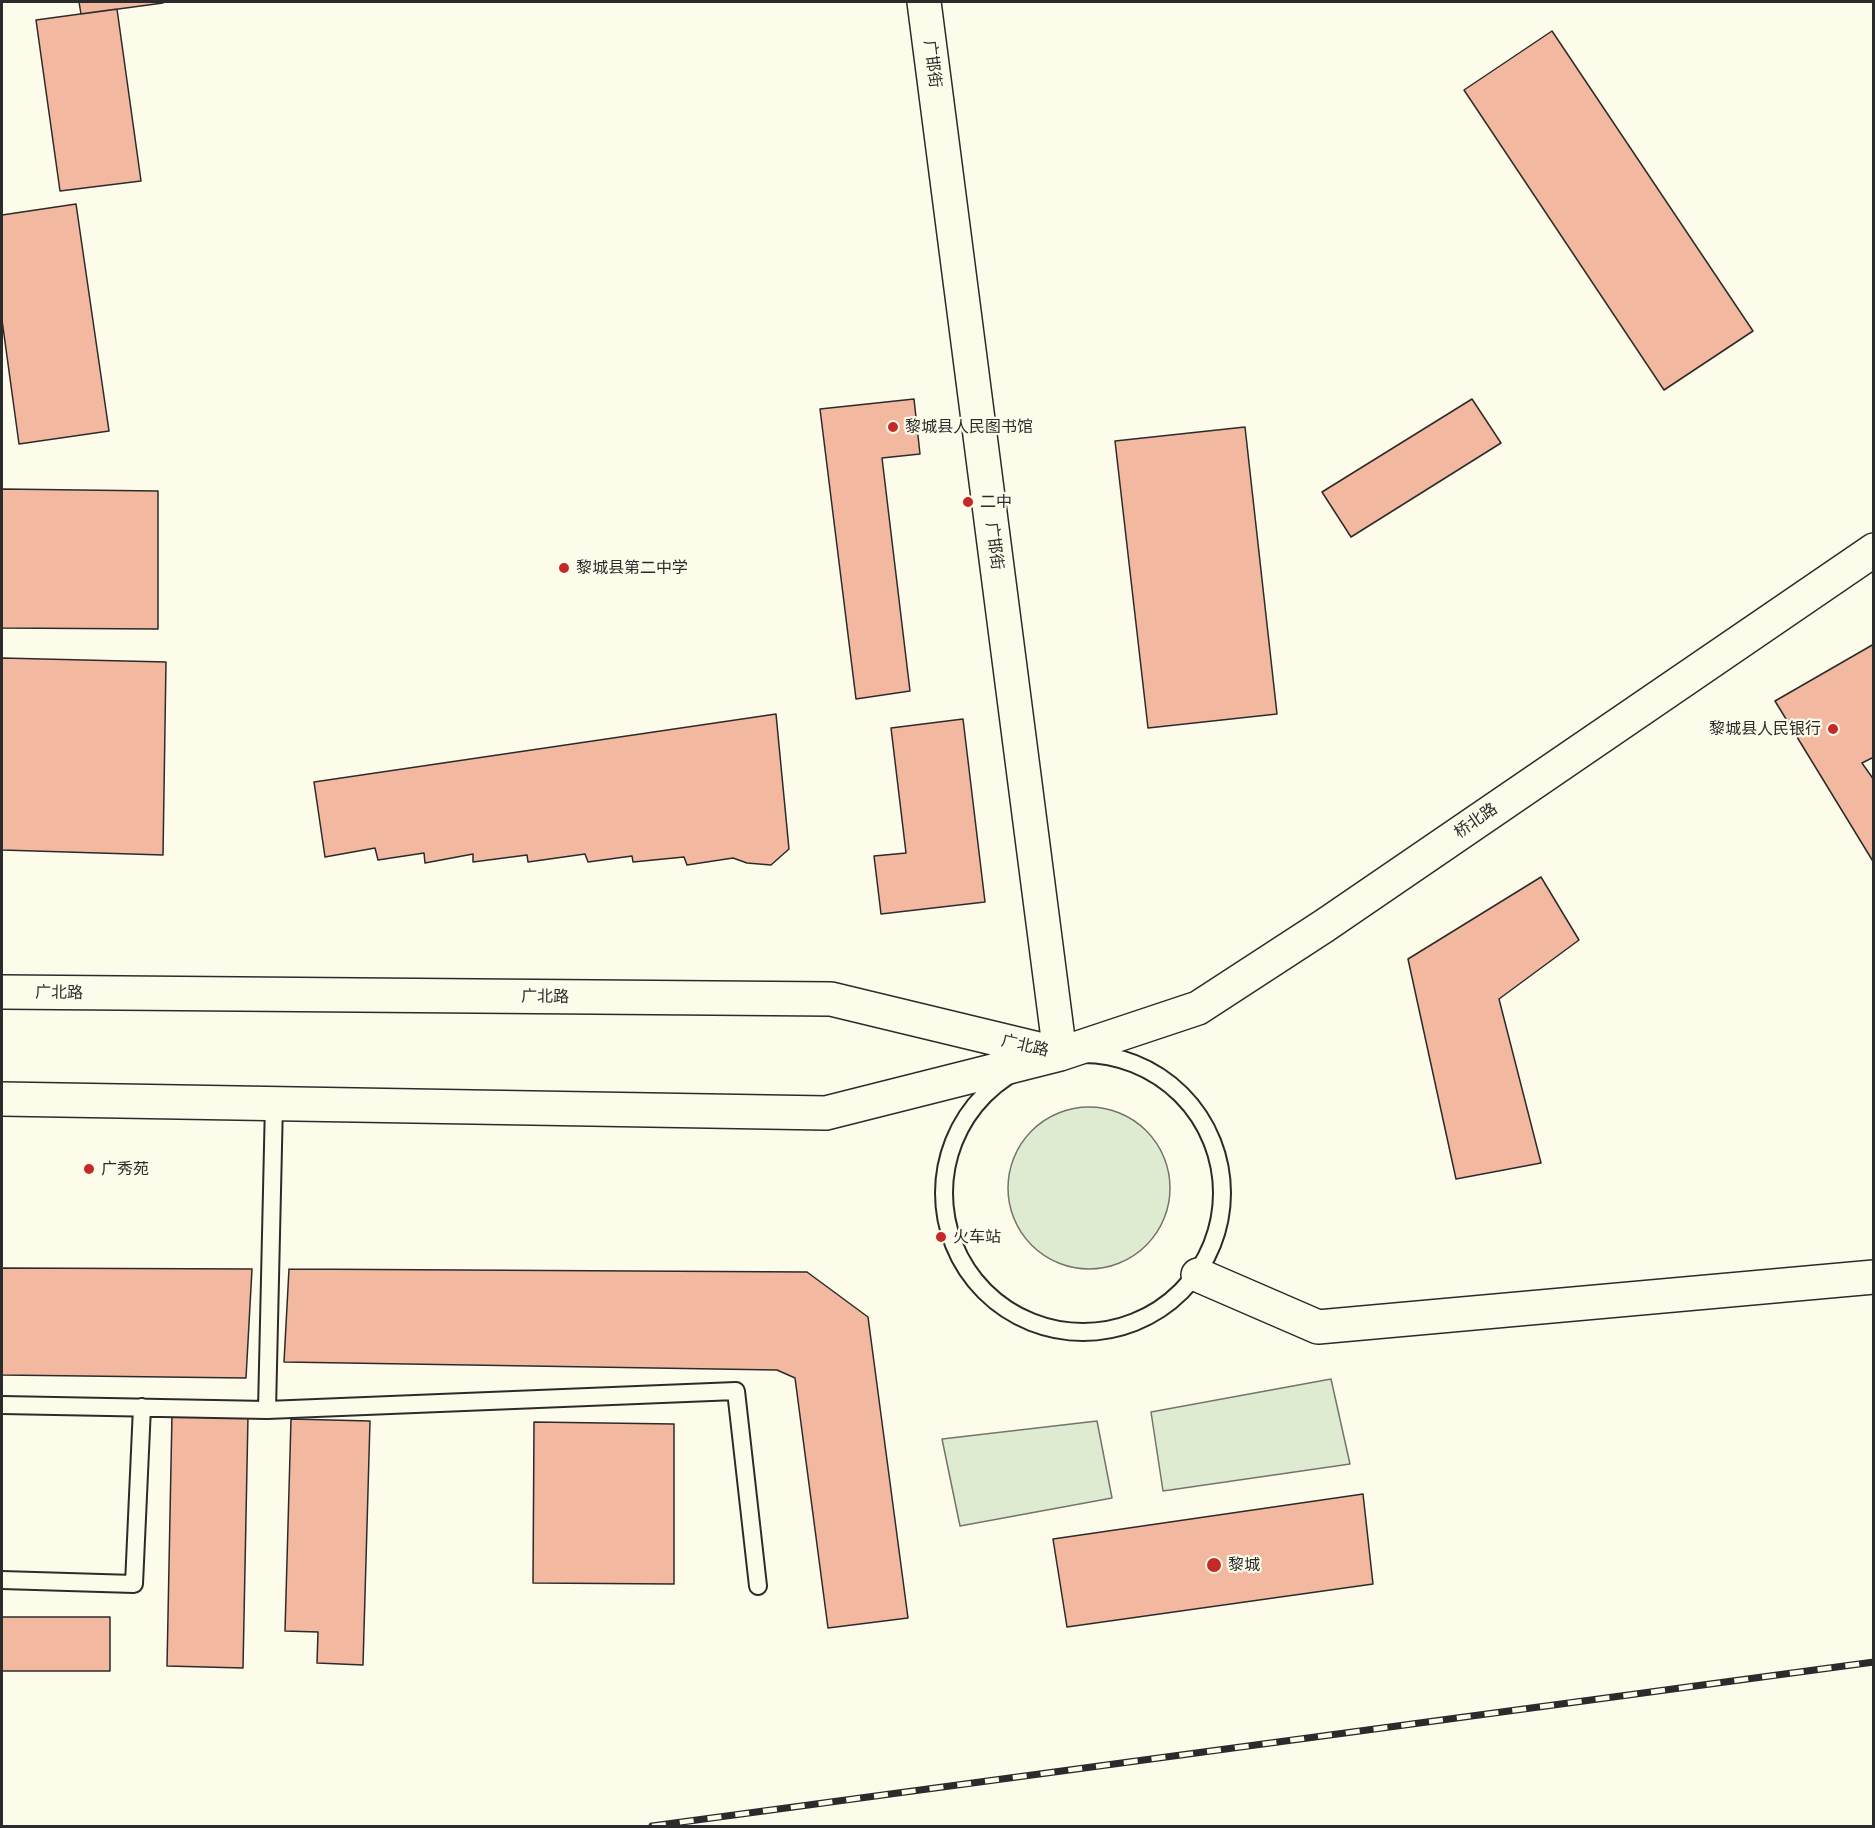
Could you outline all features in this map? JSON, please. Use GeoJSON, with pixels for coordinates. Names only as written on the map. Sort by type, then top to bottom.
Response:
{"type":"FeatureCollection","features":[{"type":"Feature","properties":{"kind":"street","name":"广邯街"},"geometry":{"type":"LineString","coordinates":[[924,2],[1060,1054]]}},
{"type":"Feature","properties":{"kind":"street","name":"桥北路"},"geometry":{"type":"LineString","coordinates":[[1060,1054],[1198,1008],[1324,926],[1874,550]]}},
{"type":"Feature","properties":{"kind":"street","name":"广北路"},"geometry":{"type":"LineString","coordinates":[[2,992],[831,999],[1060,1054]]}},
{"type":"Feature","properties":{"kind":"street","name":"广北路"},"geometry":{"type":"LineString","coordinates":[[2,1099],[826,1113],[1060,1054]]}},
{"type":"Feature","properties":{"kind":"street"},"geometry":{"type":"LineString","coordinates":[[1198,1275],[1318,1327],[1874,1277]]}},
{"type":"Feature","properties":{"kind":"lane"},"geometry":{"type":"LineString","coordinates":[[1060,1054],[1114,1056],[1165,1079],[1203,1119],[1222,1170],[1220,1225],[1198,1275],[1157,1313],[1106,1332],[1051,1330],[1001,1307],[963,1267],[943,1215],[945,1161],[968,1110],[1008,1073],[1060,1054]]}},
{"type":"Feature","properties":{"kind":"lane"},"geometry":{"type":"LineString","coordinates":[[267,1410],[274,1103]]}},
{"type":"Feature","properties":{"kind":"lane"},"geometry":{"type":"LineString","coordinates":[[2,1405],[267,1410],[736,1391],[758,1586]]}},
{"type":"Feature","properties":{"kind":"lane"},"geometry":{"type":"LineString","coordinates":[[2,1580],[134,1584],[142,1407]]}},
{"type":"Feature","properties":{"kind":"green space"},"geometry":{"type":"Polygon","coordinates":[[[1089,1107],[1120,1113],[1146,1131],[1164,1157],[1170,1188],[1164,1219],[1146,1245],[1120,1263],[1089,1269],[1058,1263],[1032,1245],[1014,1219],[1008,1188],[1014,1157],[1032,1131],[1058,1113],[1089,1107]]]}},
{"type":"Feature","properties":{"kind":"green space"},"geometry":{"type":"Polygon","coordinates":[[[1331,1379],[1350,1464],[1163,1491],[1151,1412],[1331,1379]]]}},
{"type":"Feature","properties":{"kind":"green space"},"geometry":{"type":"Polygon","coordinates":[[[1097,1421],[1112,1498],[960,1526],[942,1439],[1097,1421]]]}},
{"type":"Feature","properties":{"kind":"building"},"geometry":{"type":"Polygon","coordinates":[[[79,2],[163,2],[163,3],[81,14],[79,2]]]}},
{"type":"Feature","properties":{"kind":"building"},"geometry":{"type":"Polygon","coordinates":[[[117,9],[141,181],[60,191],[36,20],[117,9]]]}},
{"type":"Feature","properties":{"kind":"building"},"geometry":{"type":"Polygon","coordinates":[[[1552,31],[1753,331],[1664,390],[1464,90],[1552,31]]]}},
{"type":"Feature","properties":{"kind":"building"},"geometry":{"type":"Polygon","coordinates":[[[76,204],[109,431],[19,444],[2,320],[2,215],[76,204]]]}},
{"type":"Feature","properties":{"kind":"building"},"geometry":{"type":"Polygon","coordinates":[[[914,399],[920,454],[882,458],[910,691],[856,699],[820,409],[914,399]]]}},
{"type":"Feature","properties":{"kind":"building"},"geometry":{"type":"Polygon","coordinates":[[[1472,399],[1501,443],[1351,537],[1322,492],[1472,399]]]}},
{"type":"Feature","properties":{"kind":"building"},"geometry":{"type":"Polygon","coordinates":[[[1245,427],[1277,714],[1148,728],[1115,441],[1245,427]]]}},
{"type":"Feature","properties":{"kind":"building"},"geometry":{"type":"Polygon","coordinates":[[[2,489],[158,491],[158,629],[2,628],[2,489]]]}},
{"type":"Feature","properties":{"kind":"building","name":"黎城县人民银行"},"geometry":{"type":"Polygon","coordinates":[[[1874,644],[1874,757],[1862,763],[1874,780],[1874,863],[1775,701],[1874,644]]]}},
{"type":"Feature","properties":{"kind":"building"},"geometry":{"type":"Polygon","coordinates":[[[2,658],[166,662],[163,855],[2,850],[2,658]]]}},
{"type":"Feature","properties":{"kind":"building"},"geometry":{"type":"Polygon","coordinates":[[[776,714],[789,849],[771,865],[747,863],[733,858],[687,865],[684,857],[633,862],[632,856],[588,862],[585,854],[528,862],[527,855],[473,862],[473,854],[425,863],[424,853],[378,860],[375,848],[325,857],[314,782],[776,714]]]}},
{"type":"Feature","properties":{"kind":"building"},"geometry":{"type":"Polygon","coordinates":[[[963,719],[985,902],[881,914],[874,856],[906,853],[891,728],[963,719]]]}},
{"type":"Feature","properties":{"kind":"building"},"geometry":{"type":"Polygon","coordinates":[[[1541,877],[1579,940],[1499,999],[1541,1163],[1456,1179],[1408,959],[1541,877]]]}},
{"type":"Feature","properties":{"kind":"building"},"geometry":{"type":"Polygon","coordinates":[[[2,1268],[252,1269],[246,1378],[2,1375],[2,1268]]]}},
{"type":"Feature","properties":{"kind":"building"},"geometry":{"type":"Polygon","coordinates":[[[289,1269],[807,1272],[868,1317],[908,1618],[828,1628],[795,1378],[777,1370],[284,1362],[289,1269]]]}},
{"type":"Feature","properties":{"kind":"building"},"geometry":{"type":"Polygon","coordinates":[[[172,1414],[248,1416],[243,1668],[167,1666],[172,1414]]]}},
{"type":"Feature","properties":{"kind":"building"},"geometry":{"type":"Polygon","coordinates":[[[291,1419],[370,1421],[363,1665],[317,1663],[318,1632],[285,1631],[291,1419]]]}},
{"type":"Feature","properties":{"kind":"building"},"geometry":{"type":"Polygon","coordinates":[[[534,1422],[674,1424],[674,1584],[533,1583],[534,1422]]]}},
{"type":"Feature","properties":{"kind":"building"},"geometry":{"type":"Polygon","coordinates":[[[1363,1494],[1373,1584],[1067,1627],[1053,1539],[1363,1494]]]}},
{"type":"Feature","properties":{"kind":"building"},"geometry":{"type":"Polygon","coordinates":[[[2,1617],[110,1617],[110,1671],[2,1671],[2,1617]]]}},
{"type":"Feature","properties":{"kind":"railway"},"geometry":{"type":"LineString","coordinates":[[652,1826],[1874,1662]]}},
{"type":"Feature","properties":{"kind":"place","name":"黎城县人民图书馆"},"geometry":{"type":"Point","coordinates":[893,427]}},
{"type":"Feature","properties":{"kind":"place","name":"二中"},"geometry":{"type":"Point","coordinates":[968,502]}},
{"type":"Feature","properties":{"kind":"place","name":"黎城县第二中学"},"geometry":{"type":"Point","coordinates":[564,568]}},
{"type":"Feature","properties":{"kind":"place","name":"黎城县人民银行"},"geometry":{"type":"Point","coordinates":[1833,729]}},
{"type":"Feature","properties":{"kind":"place","name":"广秀苑"},"geometry":{"type":"Point","coordinates":[89,1169]}},
{"type":"Feature","properties":{"kind":"place","name":"火车站"},"geometry":{"type":"Point","coordinates":[941,1237]}},
{"type":"Feature","properties":{"kind":"place","name":"黎城"},"geometry":{"type":"Point","coordinates":[1214,1565]}}]}
